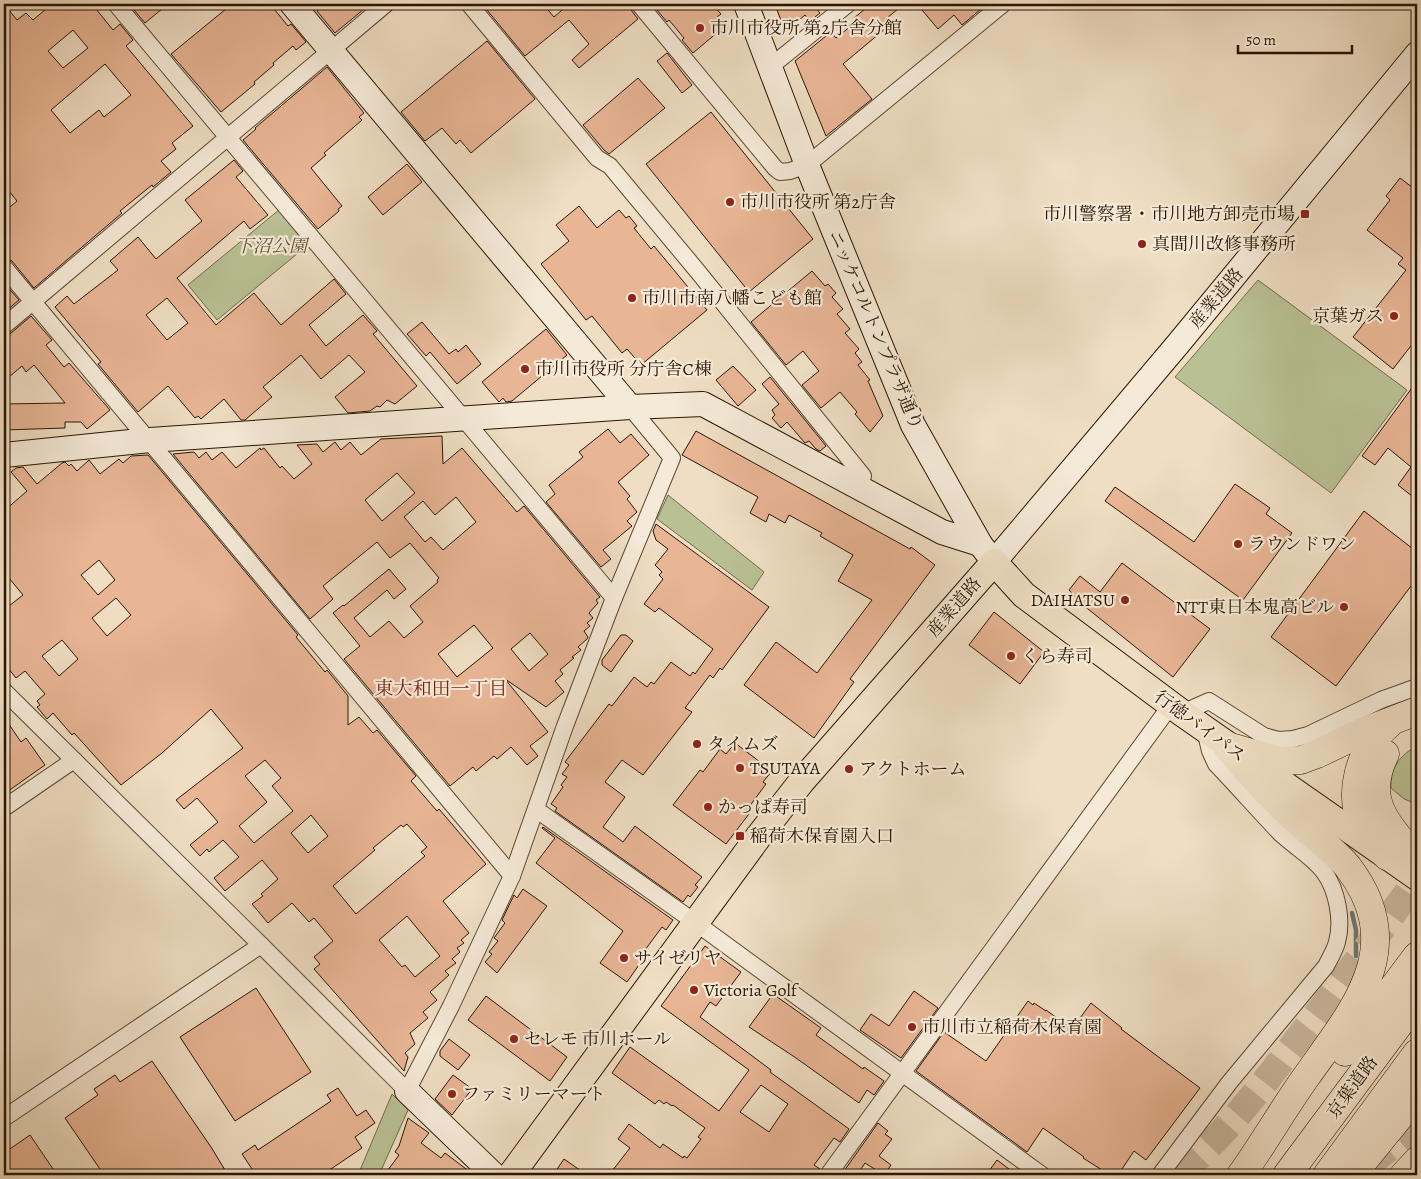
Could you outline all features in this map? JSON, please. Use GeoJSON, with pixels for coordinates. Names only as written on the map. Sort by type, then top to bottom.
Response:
{"type":"FeatureCollection","features":[{"type":"Feature","properties":{"kind":"highway"},"geometry":{"type":"LineString","coordinates":[[1228,746],[1279,760],[1301,760],[1365,731],[1411,719]]}},
{"type":"Feature","properties":{"kind":"highway"},"geometry":{"type":"LineString","coordinates":[[1387,856],[1367,834],[1361,820],[1356,791],[1357,778],[1361,764],[1372,741],[1382,730],[1411,719]]}},
{"type":"Feature","properties":{"kind":"highway"},"geometry":{"type":"LineString","coordinates":[[1411,719],[1399,738],[1391,746],[1380,766],[1375,788],[1380,811],[1386,822],[1417,860]]}},
{"type":"Feature","properties":{"kind":"highway"},"geometry":{"type":"LineString","coordinates":[[1228,746],[1244,766],[1295,818],[1346,866],[1364,894],[1374,927],[1373,962],[1358,1002],[1248,1165]]}},
{"type":"Feature","properties":{"kind":"highway"},"geometry":{"type":"LineString","coordinates":[[1248,1165],[1318,1087],[1417,956]]}},
{"type":"Feature","properties":{"kind":"highway","name":"京葉道路"},"geometry":{"type":"LineString","coordinates":[[1287,1175],[1417,1000]]}},
{"type":"Feature","properties":{"kind":"highway","name":"京葉道路"},"geometry":{"type":"LineString","coordinates":[[1327,1175],[1417,1053]]}},
{"type":"Feature","properties":{"kind":"highway"},"geometry":{"type":"LineString","coordinates":[[1352,1175],[1417,1095]]}},
{"type":"Feature","properties":{"kind":"highway"},"geometry":{"type":"LineString","coordinates":[[1404,1175],[1417,1161]]}},
{"type":"Feature","properties":{"kind":"main road","name":"行徳バイパス"},"geometry":{"type":"LineString","coordinates":[[987,553],[1024,595],[1205,730],[1417,877]]}},
{"type":"Feature","properties":{"kind":"main road","name":"産業道路"},"geometry":{"type":"LineString","coordinates":[[511,1175],[757,839],[987,553]]}},
{"type":"Feature","properties":{"kind":"street"},"geometry":{"type":"LineString","coordinates":[[116,4],[614,598]]}},
{"type":"Feature","properties":{"kind":"street"},"geometry":{"type":"LineString","coordinates":[[292,4],[672,458],[614,598],[565,726],[537,810],[512,876],[451,1006],[406,1092]]}},
{"type":"Feature","properties":{"kind":"street"},"geometry":{"type":"LineString","coordinates":[[4,326],[386,4]]}},
{"type":"Feature","properties":{"kind":"street"},"geometry":{"type":"LineString","coordinates":[[469,4],[597,158],[610,166],[863,476],[859,486]]}},
{"type":"Feature","properties":{"kind":"street"},"geometry":{"type":"LineString","coordinates":[[639,4],[780,172],[808,165],[1003,4]]}},
{"type":"Feature","properties":{"kind":"street","name":"ニッケコルトンプラザ通り"},"geometry":{"type":"LineString","coordinates":[[746,4],[808,165],[913,424],[987,553]]}},
{"type":"Feature","properties":{"kind":"street"},"geometry":{"type":"LineString","coordinates":[[770,67],[848,4]]}},
{"type":"Feature","properties":{"kind":"street","name":"産業道路"},"geometry":{"type":"LineString","coordinates":[[987,553],[1178,344],[1417,54]]}},
{"type":"Feature","properties":{"kind":"street"},"geometry":{"type":"LineString","coordinates":[[4,267],[512,876]]}},
{"type":"Feature","properties":{"kind":"street"},"geometry":{"type":"LineString","coordinates":[[4,455],[150,440],[630,407],[703,404],[942,532],[987,553]]}},
{"type":"Feature","properties":{"kind":"street"},"geometry":{"type":"LineString","coordinates":[[828,1175],[1176,709],[1209,701],[1264,736],[1278,740],[1293,739],[1308,735],[1381,700],[1417,687]]}},
{"type":"Feature","properties":{"kind":"street"},"geometry":{"type":"LineString","coordinates":[[4,691],[261,945],[406,1092],[494,1175]]}},
{"type":"Feature","properties":{"kind":"street"},"geometry":{"type":"LineString","coordinates":[[1160,1175],[1229,1083],[1326,966],[1338,940],[1339,928],[1336,900],[1330,881],[1323,871],[1282,835],[1216,764],[1210,751],[1205,730]]}},
{"type":"Feature","properties":{"kind":"street"},"geometry":{"type":"LineString","coordinates":[[4,808],[74,760]]}},
{"type":"Feature","properties":{"kind":"street"},"geometry":{"type":"LineString","coordinates":[[537,810],[696,923],[1042,1175]]}},
{"type":"Feature","properties":{"kind":"street"},"geometry":{"type":"LineString","coordinates":[[4,1118],[261,945]]}},
{"type":"Feature","properties":{"kind":"green space","name":"下沼公園"},"geometry":{"type":"Polygon","coordinates":[[[280,209],[309,244],[217,320],[188,285],[280,209]]]}},
{"type":"Feature","properties":{"kind":"green space"},"geometry":{"type":"Polygon","coordinates":[[[1258,280],[1407,390],[1331,493],[1175,377],[1258,280]]]}},
{"type":"Feature","properties":{"kind":"green space"},"geometry":{"type":"Polygon","coordinates":[[[668,495],[764,572],[752,590],[657,519],[668,495]]]}},
{"type":"Feature","properties":{"kind":"green space"},"geometry":{"type":"Polygon","coordinates":[[[1417,746],[1417,804],[1404,799],[1391,788],[1391,781],[1397,763],[1417,746]]]}},
{"type":"Feature","properties":{"kind":"green space"},"geometry":{"type":"Polygon","coordinates":[[[392,1094],[408,1110],[379,1175],[358,1175],[392,1094]]]}},
{"type":"Feature","properties":{"kind":"building"},"geometry":{"type":"Polygon","coordinates":[[[4,4],[17,20],[26,13],[33,20],[52,4],[92,4],[113,30],[120,24],[133,40],[126,46],[193,126],[172,143],[176,149],[161,161],[171,172],[120,211],[122,213],[34,288],[12,261],[4,257],[4,212],[17,201],[4,185],[4,4]],[[73,30],[48,51],[63,68],[88,48],[73,30]],[[105,64],[51,110],[70,133],[99,110],[104,117],[131,95],[105,64]]]}},
{"type":"Feature","properties":{"kind":"building"},"geometry":{"type":"Polygon","coordinates":[[[129,4],[168,4],[145,23],[129,4]]]}},
{"type":"Feature","properties":{"kind":"building"},"geometry":{"type":"Polygon","coordinates":[[[232,4],[270,4],[288,26],[291,24],[306,42],[296,50],[293,46],[254,82],[255,84],[221,112],[171,54],[232,4]]]}},
{"type":"Feature","properties":{"kind":"building"},"geometry":{"type":"Polygon","coordinates":[[[325,4],[370,4],[335,33],[317,11],[325,4]]]}},
{"type":"Feature","properties":{"kind":"building"},"geometry":{"type":"Polygon","coordinates":[[[482,4],[543,4],[554,17],[569,4],[629,4],[638,19],[579,68],[572,60],[589,44],[569,20],[525,56],[482,4]]]}},
{"type":"Feature","properties":{"kind":"building","name":"市川市役所 第2庁舎分館"},"geometry":{"type":"Polygon","coordinates":[[[652,4],[712,4],[721,14],[717,17],[725,26],[693,53],[682,40],[684,38],[669,20],[667,22],[652,4]]]}},
{"type":"Feature","properties":{"kind":"building"},"geometry":{"type":"Polygon","coordinates":[[[775,4],[818,4],[815,7],[820,13],[810,21],[805,15],[785,32],[775,4]]]}},
{"type":"Feature","properties":{"kind":"building"},"geometry":{"type":"Polygon","coordinates":[[[871,4],[904,4],[887,18],[892,23],[843,64],[872,99],[826,136],[795,61],[831,32],[836,38],[857,21],[854,18],[871,4]]]}},
{"type":"Feature","properties":{"kind":"building"},"geometry":{"type":"Polygon","coordinates":[[[917,4],[987,4],[962,25],[954,15],[938,29],[917,4]]]}},
{"type":"Feature","properties":{"kind":"building"},"geometry":{"type":"Polygon","coordinates":[[[487,41],[535,99],[471,153],[460,140],[456,144],[442,128],[425,141],[401,112],[487,41]]]}},
{"type":"Feature","properties":{"kind":"building"},"geometry":{"type":"Polygon","coordinates":[[[667,53],[692,85],[682,93],[657,61],[667,53]]]}},
{"type":"Feature","properties":{"kind":"building"},"geometry":{"type":"Polygon","coordinates":[[[327,67],[364,113],[359,117],[362,120],[324,153],[326,155],[311,168],[342,206],[338,209],[339,211],[318,229],[243,140],[327,67]]]}},
{"type":"Feature","properties":{"kind":"building"},"geometry":{"type":"Polygon","coordinates":[[[638,78],[665,108],[609,154],[583,125],[638,78]]]}},
{"type":"Feature","properties":{"kind":"building","name":"市川市役所 第2庁舎"},"geometry":{"type":"Polygon","coordinates":[[[711,112],[813,239],[749,292],[646,164],[711,112]]]}},
{"type":"Feature","properties":{"kind":"building"},"geometry":{"type":"Polygon","coordinates":[[[234,160],[243,171],[236,177],[268,215],[250,229],[244,221],[177,278],[216,325],[254,293],[281,325],[334,279],[346,294],[309,325],[326,346],[363,315],[377,331],[373,334],[417,386],[395,404],[387,400],[380,407],[377,406],[370,411],[348,413],[335,397],[365,372],[349,355],[321,379],[301,355],[263,387],[272,397],[245,420],[241,420],[224,399],[201,419],[198,416],[195,418],[168,386],[138,412],[98,364],[101,362],[55,307],[67,296],[74,304],[118,270],[110,261],[138,237],[156,259],[202,221],[185,200],[234,160]],[[167,298],[146,315],[167,340],[188,323],[167,298]]]}},
{"type":"Feature","properties":{"kind":"building"},"geometry":{"type":"Polygon","coordinates":[[[407,164],[422,182],[383,215],[368,197],[407,164]]]}},
{"type":"Feature","properties":{"kind":"building"},"geometry":{"type":"Polygon","coordinates":[[[1400,178],[1417,191],[1417,338],[1393,369],[1353,337],[1406,270],[1398,264],[1403,258],[1367,230],[1390,200],[1386,196],[1400,178]]]}},
{"type":"Feature","properties":{"kind":"building"},"geometry":{"type":"Polygon","coordinates":[[[579,206],[597,228],[619,210],[626,218],[629,216],[637,226],[634,228],[651,249],[654,246],[707,310],[641,365],[627,349],[622,353],[592,316],[586,320],[541,264],[569,241],[556,225],[579,206]]]}},
{"type":"Feature","properties":{"kind":"building"},"geometry":{"type":"Polygon","coordinates":[[[812,271],[825,286],[828,284],[836,293],[832,297],[843,309],[837,314],[850,329],[845,333],[859,349],[855,353],[862,362],[858,365],[870,380],[868,381],[883,416],[870,432],[855,414],[857,412],[840,392],[821,408],[802,385],[819,371],[803,351],[786,365],[751,322],[812,271]]]}},
{"type":"Feature","properties":{"kind":"building"},"geometry":{"type":"Polygon","coordinates":[[[4,283],[19,300],[6,311],[4,307],[4,283]]]}},
{"type":"Feature","properties":{"kind":"building"},"geometry":{"type":"Polygon","coordinates":[[[31,316],[52,340],[46,345],[64,367],[69,363],[110,410],[87,429],[81,422],[65,422],[65,428],[4,430],[4,404],[65,403],[34,365],[26,372],[22,366],[9,377],[4,371],[4,336],[10,334],[31,316]]]}},
{"type":"Feature","properties":{"kind":"building"},"geometry":{"type":"Polygon","coordinates":[[[422,322],[449,354],[456,349],[458,352],[466,345],[481,364],[457,384],[430,352],[426,356],[407,334],[422,322]]]}},
{"type":"Feature","properties":{"kind":"building","name":"市川市役所 分庁舎C棟"},"geometry":{"type":"Polygon","coordinates":[[[546,329],[567,355],[512,401],[506,402],[503,398],[499,402],[482,382],[546,329]]]}},
{"type":"Feature","properties":{"kind":"building"},"geometry":{"type":"Polygon","coordinates":[[[733,366],[756,390],[738,406],[716,380],[733,366]]]}},
{"type":"Feature","properties":{"kind":"building"},"geometry":{"type":"Polygon","coordinates":[[[770,377],[826,446],[820,451],[809,441],[805,443],[787,422],[781,428],[772,418],[775,415],[772,410],[779,404],[762,384],[770,377]]]}},
{"type":"Feature","properties":{"kind":"building"},"geometry":{"type":"Polygon","coordinates":[[[1417,381],[1417,500],[1398,485],[1411,467],[1388,448],[1375,465],[1362,456],[1417,381]]]}},
{"type":"Feature","properties":{"kind":"building"},"geometry":{"type":"Polygon","coordinates":[[[608,429],[620,443],[631,434],[649,455],[618,482],[630,496],[627,499],[637,512],[627,521],[632,526],[603,550],[611,559],[601,567],[546,502],[555,494],[549,485],[583,457],[579,452],[608,429]]]}},
{"type":"Feature","properties":{"kind":"building"},"geometry":{"type":"Polygon","coordinates":[[[696,431],[910,549],[911,547],[935,565],[850,679],[854,682],[814,738],[744,685],[776,642],[817,673],[872,600],[838,581],[853,555],[820,536],[822,533],[789,515],[785,523],[769,514],[766,522],[750,513],[758,497],[682,455],[696,431]]]}},
{"type":"Feature","properties":{"kind":"building"},"geometry":{"type":"Polygon","coordinates":[[[442,436],[443,464],[462,448],[517,512],[524,506],[600,597],[596,600],[598,603],[589,613],[593,618],[587,623],[590,626],[584,631],[588,637],[587,639],[578,647],[581,650],[560,670],[563,674],[555,681],[564,692],[546,707],[505,679],[548,732],[530,746],[538,756],[527,765],[511,747],[497,759],[494,756],[476,771],[473,767],[450,786],[344,659],[360,646],[333,613],[389,569],[406,589],[394,599],[387,590],[354,618],[370,637],[389,621],[404,638],[423,622],[410,606],[438,582],[439,578],[410,543],[390,558],[377,542],[323,586],[333,599],[310,619],[173,454],[194,452],[199,458],[206,452],[212,460],[222,452],[236,468],[260,448],[261,450],[264,448],[280,468],[282,466],[294,479],[312,464],[297,445],[317,444],[323,452],[335,442],[341,450],[350,442],[361,455],[381,439],[442,436]],[[397,473],[365,500],[382,521],[415,493],[397,473]],[[456,497],[435,515],[423,501],[404,517],[425,542],[431,537],[443,550],[476,522],[456,497]],[[474,625],[438,654],[457,677],[493,648],[474,625]],[[530,633],[511,649],[529,671],[548,654],[530,633]]]}},
{"type":"Feature","properties":{"kind":"building"},"geometry":{"type":"Polygon","coordinates":[[[148,455],[298,635],[296,637],[325,672],[327,670],[348,696],[348,725],[359,717],[373,733],[377,730],[416,776],[411,781],[437,811],[439,809],[486,864],[443,901],[469,933],[461,940],[464,943],[457,948],[460,952],[452,959],[456,963],[445,971],[449,975],[430,992],[437,1000],[423,1012],[428,1018],[410,1033],[415,1044],[405,1053],[408,1057],[404,1071],[314,969],[320,964],[314,957],[333,941],[314,918],[309,922],[292,903],[268,923],[252,904],[263,896],[261,894],[278,879],[262,860],[225,891],[214,878],[239,857],[223,840],[209,852],[207,849],[200,856],[190,845],[218,822],[197,798],[184,809],[176,800],[243,748],[211,709],[162,753],[121,785],[74,733],[72,735],[53,713],[47,719],[37,707],[40,705],[37,701],[45,694],[25,671],[16,678],[4,663],[4,610],[23,595],[4,572],[4,511],[27,491],[11,472],[16,468],[23,467],[37,484],[65,462],[69,466],[71,464],[77,471],[89,460],[100,474],[119,459],[123,463],[131,456],[148,455]],[[99,560],[81,575],[98,595],[115,580],[99,560]],[[116,598],[92,618],[107,636],[131,615],[116,598]],[[62,640],[42,656],[59,676],[78,659],[62,640]],[[265,760],[245,776],[267,802],[239,826],[254,843],[293,811],[272,786],[281,778],[265,760]],[[311,815],[291,833],[308,853],[328,836],[311,815]],[[407,824],[403,827],[401,825],[373,848],[375,850],[333,886],[356,914],[425,856],[421,852],[427,847],[407,824]],[[407,916],[379,940],[402,967],[405,965],[415,977],[440,956],[407,916]]]}},
{"type":"Feature","properties":{"kind":"building"},"geometry":{"type":"Polygon","coordinates":[[[1235,484],[1270,508],[1266,514],[1292,533],[1243,600],[1105,501],[1115,487],[1194,542],[1235,484]]]}},
{"type":"Feature","properties":{"kind":"building","name":"NTT東日本鬼高ビル"},"geometry":{"type":"Polygon","coordinates":[[[1364,511],[1417,552],[1417,578],[1336,686],[1271,637],[1364,511]]]}},
{"type":"Feature","properties":{"kind":"building"},"geometry":{"type":"Polygon","coordinates":[[[656,524],[769,607],[722,670],[720,668],[713,678],[710,675],[685,708],[692,712],[643,775],[622,760],[605,782],[625,797],[603,827],[623,842],[635,826],[702,877],[695,885],[698,887],[683,902],[555,811],[557,808],[551,804],[563,787],[561,785],[567,777],[562,774],[569,765],[565,762],[609,704],[612,706],[634,677],[647,687],[651,682],[654,684],[671,662],[690,676],[693,672],[695,674],[713,649],[659,608],[655,612],[644,604],[663,579],[659,575],[662,572],[655,565],[668,549],[656,540],[653,531],[656,524]]]}},
{"type":"Feature","properties":{"kind":"building"},"geometry":{"type":"Polygon","coordinates":[[[1122,563],[1210,629],[1173,677],[1083,605],[1069,590],[1080,576],[1100,592],[1122,563]]]}},
{"type":"Feature","properties":{"kind":"building"},"geometry":{"type":"Polygon","coordinates":[[[994,612],[1044,652],[1020,684],[969,645],[994,612]]]}},
{"type":"Feature","properties":{"kind":"building"},"geometry":{"type":"Polygon","coordinates":[[[621,635],[626,635],[633,641],[611,672],[602,665],[602,660],[621,635]]]}},
{"type":"Feature","properties":{"kind":"building"},"geometry":{"type":"Polygon","coordinates":[[[4,717],[21,742],[26,738],[45,765],[4,794],[4,717]]]}},
{"type":"Feature","properties":{"kind":"building"},"geometry":{"type":"Polygon","coordinates":[[[735,743],[772,771],[763,782],[766,784],[749,807],[752,810],[726,844],[673,805],[700,770],[703,772],[720,749],[726,754],[735,743]]]}},
{"type":"Feature","properties":{"kind":"building"},"geometry":{"type":"Polygon","coordinates":[[[543,827],[673,920],[666,930],[662,927],[645,950],[648,952],[627,982],[600,963],[623,931],[536,863],[555,838],[543,827]]]}},
{"type":"Feature","properties":{"kind":"building"},"geometry":{"type":"Polygon","coordinates":[[[523,889],[547,906],[497,973],[485,962],[492,954],[489,952],[498,941],[494,938],[505,923],[502,920],[514,895],[517,898],[523,889]]]}},
{"type":"Feature","properties":{"kind":"building"},"geometry":{"type":"Polygon","coordinates":[[[705,946],[741,972],[716,1006],[710,1002],[700,1017],[771,1070],[770,1072],[849,1129],[840,1142],[834,1138],[814,1165],[820,1169],[818,1175],[609,1175],[630,1148],[618,1139],[629,1124],[660,1148],[663,1144],[683,1158],[684,1156],[687,1158],[701,1139],[698,1137],[705,1128],[673,1105],[666,1102],[664,1104],[659,1100],[655,1104],[612,1073],[630,1047],[719,1111],[749,1070],[661,1006],[705,946]],[[761,1085],[740,1112],[769,1132],[788,1104],[761,1085]]]}},
{"type":"Feature","properties":{"kind":"building"},"geometry":{"type":"Polygon","coordinates":[[[256,988],[311,1072],[235,1121],[180,1037],[256,988]]]}},
{"type":"Feature","properties":{"kind":"building"},"geometry":{"type":"Polygon","coordinates":[[[914,991],[938,1008],[901,1058],[860,1030],[871,1014],[889,1026],[914,991]]]}},
{"type":"Feature","properties":{"kind":"building"},"geometry":{"type":"Polygon","coordinates":[[[773,994],[821,1028],[816,1035],[863,1069],[864,1067],[884,1081],[874,1095],[867,1090],[859,1103],[749,1027],[773,994]]]}},
{"type":"Feature","properties":{"kind":"building"},"geometry":{"type":"Polygon","coordinates":[[[486,996],[567,1057],[550,1081],[468,1020],[486,996]]]}},
{"type":"Feature","properties":{"kind":"building"},"geometry":{"type":"Polygon","coordinates":[[[1028,1001],[1046,1010],[1072,1029],[1091,1003],[1121,1029],[1200,1088],[1146,1160],[1134,1151],[1118,1175],[1110,1175],[1083,1158],[1043,1128],[1027,1152],[916,1071],[944,1032],[986,1061],[1028,1001]]]}},
{"type":"Feature","properties":{"kind":"building"},"geometry":{"type":"Polygon","coordinates":[[[449,1039],[470,1055],[458,1070],[440,1056],[440,1051],[449,1039]]]}},
{"type":"Feature","properties":{"kind":"building"},"geometry":{"type":"Polygon","coordinates":[[[152,1061],[228,1175],[104,1175],[65,1118],[98,1095],[94,1089],[115,1075],[120,1082],[152,1061]]]}},
{"type":"Feature","properties":{"kind":"building"},"geometry":{"type":"Polygon","coordinates":[[[453,1075],[472,1089],[452,1115],[435,1099],[453,1075]]]}},
{"type":"Feature","properties":{"kind":"building"},"geometry":{"type":"Polygon","coordinates":[[[338,1088],[357,1116],[366,1110],[375,1123],[355,1137],[362,1148],[322,1175],[256,1175],[242,1154],[255,1145],[258,1150],[331,1101],[327,1095],[338,1088]]]}},
{"type":"Feature","properties":{"kind":"building"},"geometry":{"type":"Polygon","coordinates":[[[408,1118],[429,1133],[421,1143],[441,1158],[445,1153],[474,1175],[395,1175],[388,1170],[399,1155],[395,1152],[399,1146],[408,1118]]]}},
{"type":"Feature","properties":{"kind":"building"},"geometry":{"type":"Polygon","coordinates":[[[878,1123],[888,1131],[885,1134],[892,1139],[879,1156],[891,1165],[884,1175],[865,1163],[857,1175],[850,1175],[844,1171],[878,1123]]]}},
{"type":"Feature","properties":{"kind":"building"},"geometry":{"type":"Polygon","coordinates":[[[30,1135],[57,1175],[14,1175],[4,1160],[4,1153],[30,1135]]]}},
{"type":"Feature","properties":{"kind":"building"},"geometry":{"type":"Polygon","coordinates":[[[564,1159],[587,1175],[553,1175],[564,1159]]]}},
{"type":"Feature","properties":{"kind":"building"},"geometry":{"type":"Polygon","coordinates":[[[997,1160],[1017,1175],[986,1175],[997,1160]]]}},
{"type":"Feature","properties":{"kind":"waterway"},"geometry":{"type":"LineString","coordinates":[[1352,913],[1356,930],[1356,956]]}},
{"type":"Feature","properties":{"kind":"tunnel"},"geometry":{"type":"LineString","coordinates":[[1179,1175],[1236,1117],[1262,1085],[1337,989],[1417,880]]}},
{"type":"Feature","properties":{"kind":"tunnel"},"geometry":{"type":"LineString","coordinates":[[1366,1166],[1417,1125]]}},
{"type":"Feature","properties":{"kind":"place","name":"市川市役所 第2庁舎分館"},"geometry":{"type":"Point","coordinates":[700,28]}},
{"type":"Feature","properties":{"kind":"place","name":"市川市役所 第2庁舎"},"geometry":{"type":"Point","coordinates":[730,202]}},
{"type":"Feature","properties":{"kind":"place","name":"市川警察署・市川地方卸売市場"},"geometry":{"type":"Point","coordinates":[1305,214]}},
{"type":"Feature","properties":{"kind":"place","name":"真間川改修事務所"},"geometry":{"type":"Point","coordinates":[1142,244]}},
{"type":"Feature","properties":{"kind":"place","name":"市川市南八幡こども館"},"geometry":{"type":"Point","coordinates":[632,298]}},
{"type":"Feature","properties":{"kind":"place","name":"京葉ガス"},"geometry":{"type":"Point","coordinates":[1394,316]}},
{"type":"Feature","properties":{"kind":"place","name":"市川市役所 分庁舎C棟"},"geometry":{"type":"Point","coordinates":[525,369]}},
{"type":"Feature","properties":{"kind":"place","name":"ラウンドワン"},"geometry":{"type":"Point","coordinates":[1238,544]}},
{"type":"Feature","properties":{"kind":"place","name":"DAIHATSU"},"geometry":{"type":"Point","coordinates":[1125,600]}},
{"type":"Feature","properties":{"kind":"place","name":"NTT東日本鬼高ビル"},"geometry":{"type":"Point","coordinates":[1344,607]}},
{"type":"Feature","properties":{"kind":"place","name":"くら寿司"},"geometry":{"type":"Point","coordinates":[1011,656]}},
{"type":"Feature","properties":{"kind":"place","name":"タイムズ"},"geometry":{"type":"Point","coordinates":[697,744]}},
{"type":"Feature","properties":{"kind":"place","name":"TSUTAYA"},"geometry":{"type":"Point","coordinates":[740,768]}},
{"type":"Feature","properties":{"kind":"place","name":"アクトホーム"},"geometry":{"type":"Point","coordinates":[849,769]}},
{"type":"Feature","properties":{"kind":"place","name":"かっぱ寿司"},"geometry":{"type":"Point","coordinates":[708,807]}},
{"type":"Feature","properties":{"kind":"place","name":"稲荷木保育園入口"},"geometry":{"type":"Point","coordinates":[740,836]}},
{"type":"Feature","properties":{"kind":"place","name":"サイゼリヤ"},"geometry":{"type":"Point","coordinates":[624,958]}},
{"type":"Feature","properties":{"kind":"place","name":"Victoria Golf"},"geometry":{"type":"Point","coordinates":[694,990]}},
{"type":"Feature","properties":{"kind":"place","name":"市川市立稲荷木保育園"},"geometry":{"type":"Point","coordinates":[912,1027]}},
{"type":"Feature","properties":{"kind":"place","name":"セレモ 市川ホール"},"geometry":{"type":"Point","coordinates":[514,1039]}},
{"type":"Feature","properties":{"kind":"place","name":"ファミリーマート"},"geometry":{"type":"Point","coordinates":[452,1094]}},
{"type":"Feature","properties":{"kind":"district","name":"東大和田一丁目"},"geometry":{"type":"Point","coordinates":[441,688]}}]}
